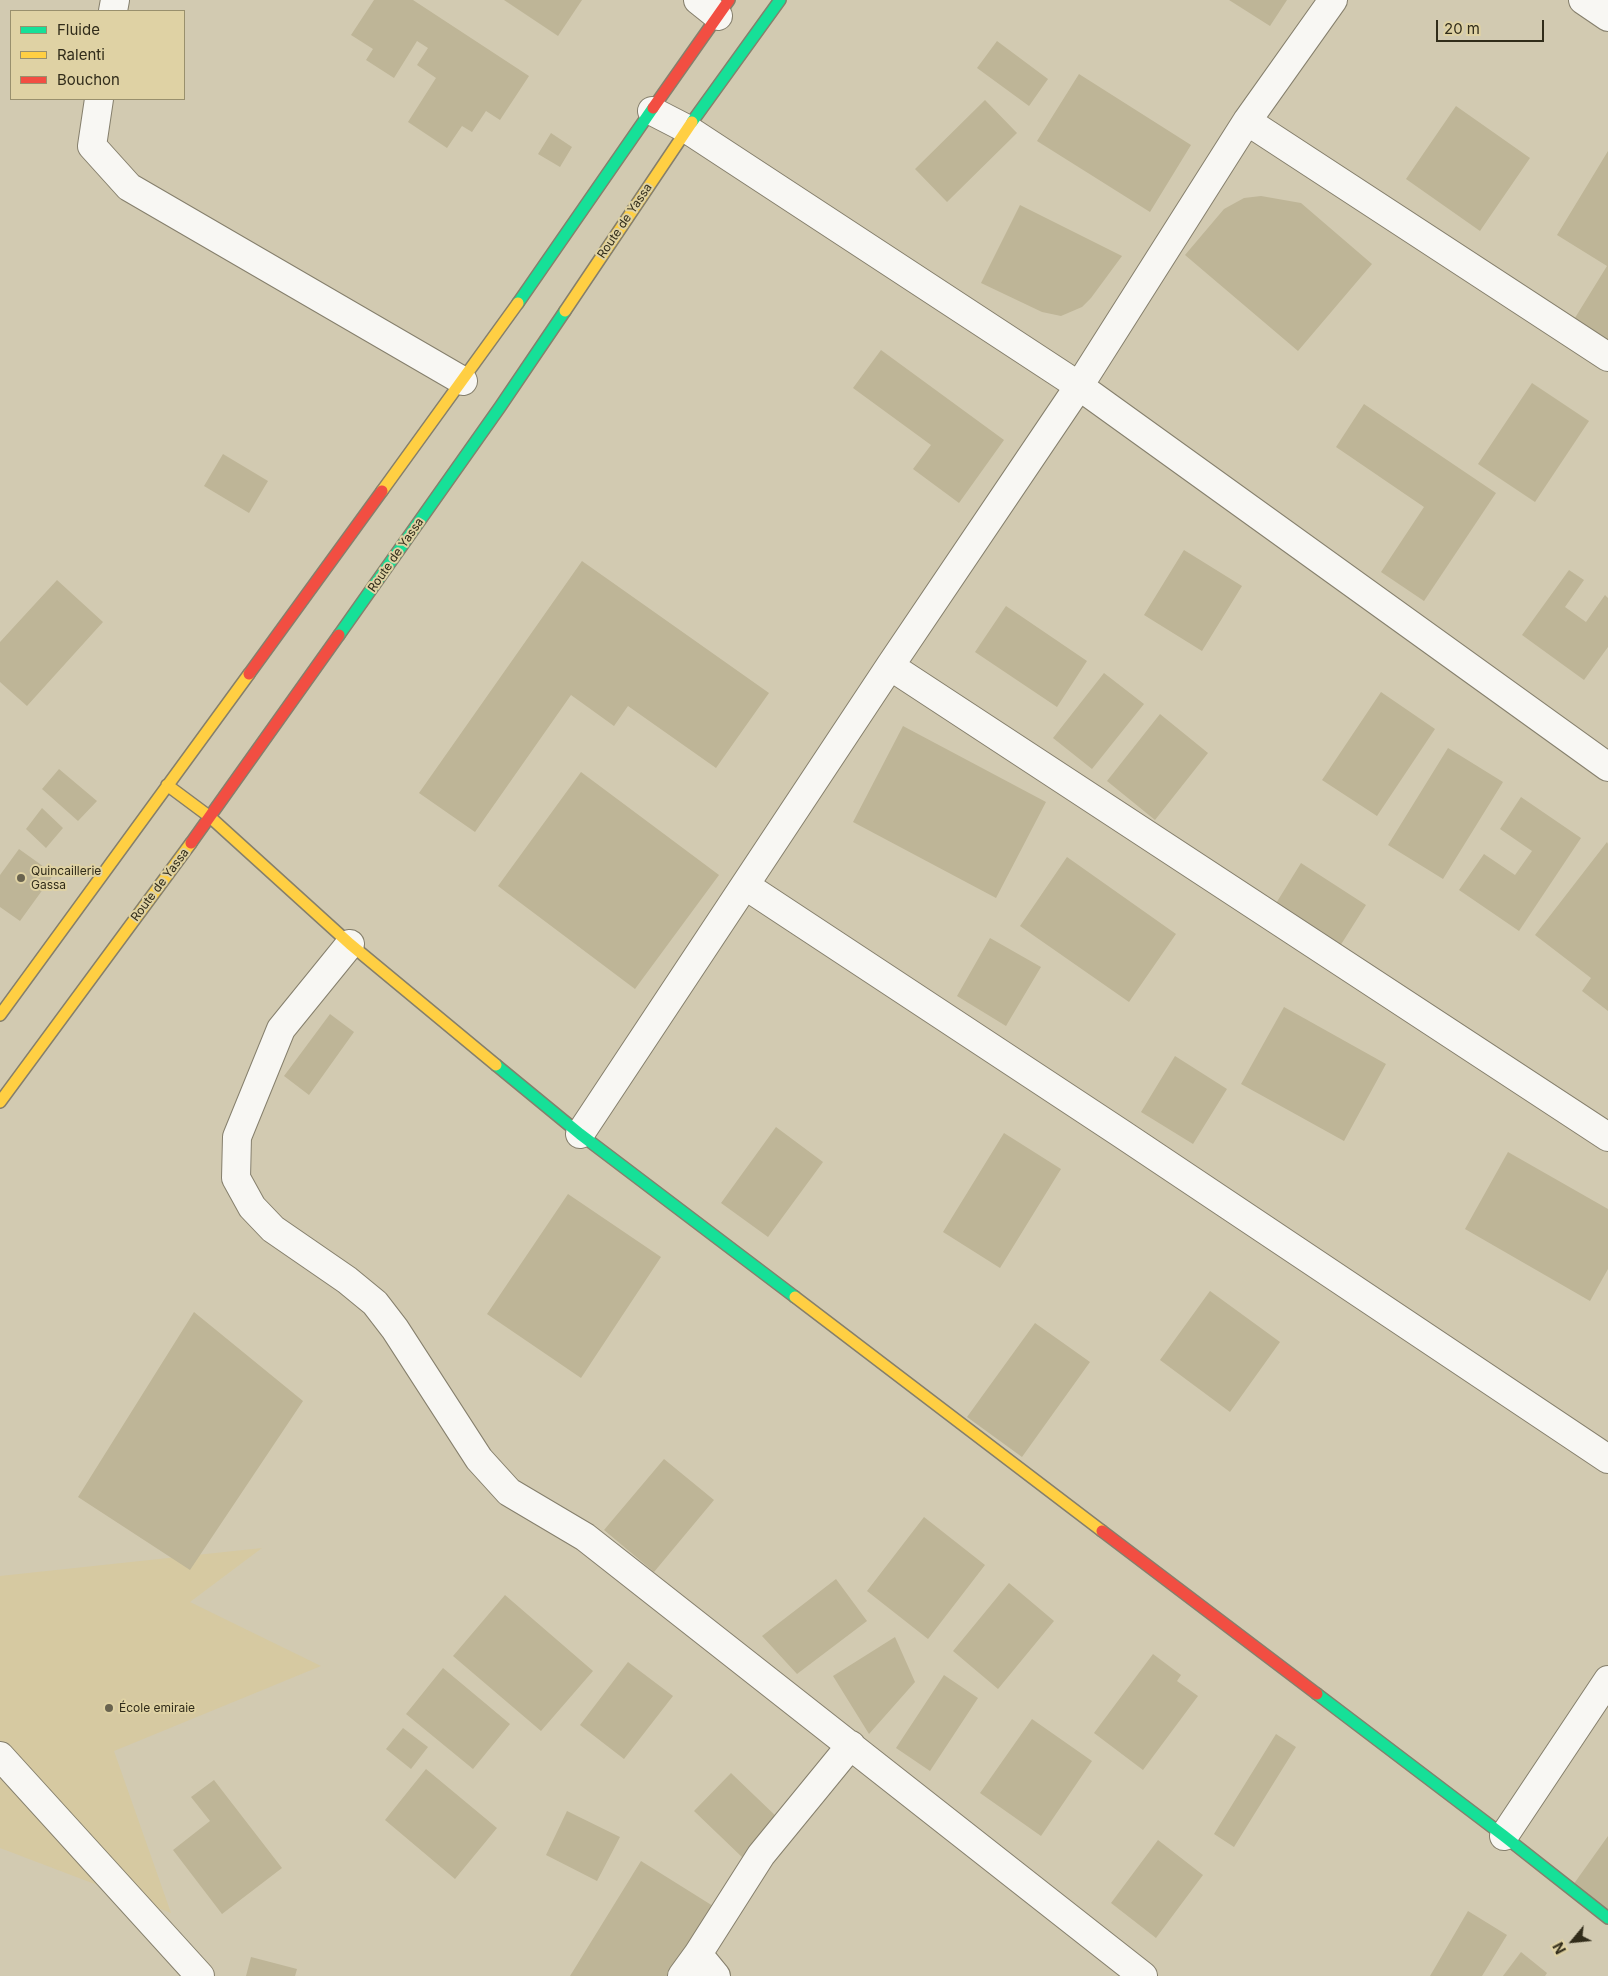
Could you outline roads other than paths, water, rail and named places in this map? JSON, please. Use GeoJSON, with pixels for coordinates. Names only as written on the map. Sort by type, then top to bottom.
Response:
{"type":"FeatureCollection","features":[{"type":"Feature","properties":{"kind":"main road","name":"Route de Yassa"},"geometry":{"type":"LineString","coordinates":[[0,1102],[210,817],[500,407],[687,129],[780,0]]}},
{"type":"Feature","properties":{"kind":"main road"},"geometry":{"type":"LineString","coordinates":[[0,1015],[463,381],[652,111],[715,5]]}},
{"type":"Feature","properties":{"kind":"main road"},"geometry":{"type":"LineString","coordinates":[[167,785],[210,817],[350,944],[580,1134],[1504,1836],[1608,1918]]}},
{"type":"Feature","properties":{"kind":"street"},"geometry":{"type":"LineString","coordinates":[[580,1134],[890,666],[1079,386],[1247,121],[1334,0]]}},
{"type":"Feature","properties":{"kind":"street"},"geometry":{"type":"LineString","coordinates":[[1583,0],[1608,17]]}},
{"type":"Feature","properties":{"kind":"street"},"geometry":{"type":"LineString","coordinates":[[99,100],[92,146],[129,187],[463,381]]}},
{"type":"Feature","properties":{"kind":"street"},"geometry":{"type":"LineString","coordinates":[[652,111],[687,129],[1079,386],[1608,767]]}},
{"type":"Feature","properties":{"kind":"street"},"geometry":{"type":"LineString","coordinates":[[1247,121],[1608,357]]}},
{"type":"Feature","properties":{"kind":"street"},"geometry":{"type":"LineString","coordinates":[[890,666],[1608,1137]]}},
{"type":"Feature","properties":{"kind":"street"},"geometry":{"type":"LineString","coordinates":[[746,886],[1122,1134],[1608,1459]]}},
{"type":"Feature","properties":{"kind":"street"},"geometry":{"type":"LineString","coordinates":[[350,944],[281,1029],[237,1137],[236,1178],[252,1207],[273,1229],[347,1280],[375,1303],[395,1329],[479,1460],[509,1492],[585,1537],[1142,1976]]}},
{"type":"Feature","properties":{"kind":"street"},"geometry":{"type":"LineString","coordinates":[[1504,1836],[1608,1680]]}},
{"type":"Feature","properties":{"kind":"street"},"geometry":{"type":"LineString","coordinates":[[682,1976],[761,1855],[850,1745]]}},
{"type":"Feature","properties":{"kind":"street"},"geometry":{"type":"LineString","coordinates":[[0,1756],[200,1976]]}},
{"type":"Feature","properties":{"kind":"street"},"geometry":{"type":"LineString","coordinates":[[698,1954],[716,1976]]}},
{"type":"Feature","properties":{"kind":"place","name":"Quincaillerie Gassa"},"geometry":{"type":"Point","coordinates":[21,878]}},
{"type":"Feature","properties":{"kind":"place","name":"École emiraie"},"geometry":{"type":"Point","coordinates":[109,1708]}}]}
